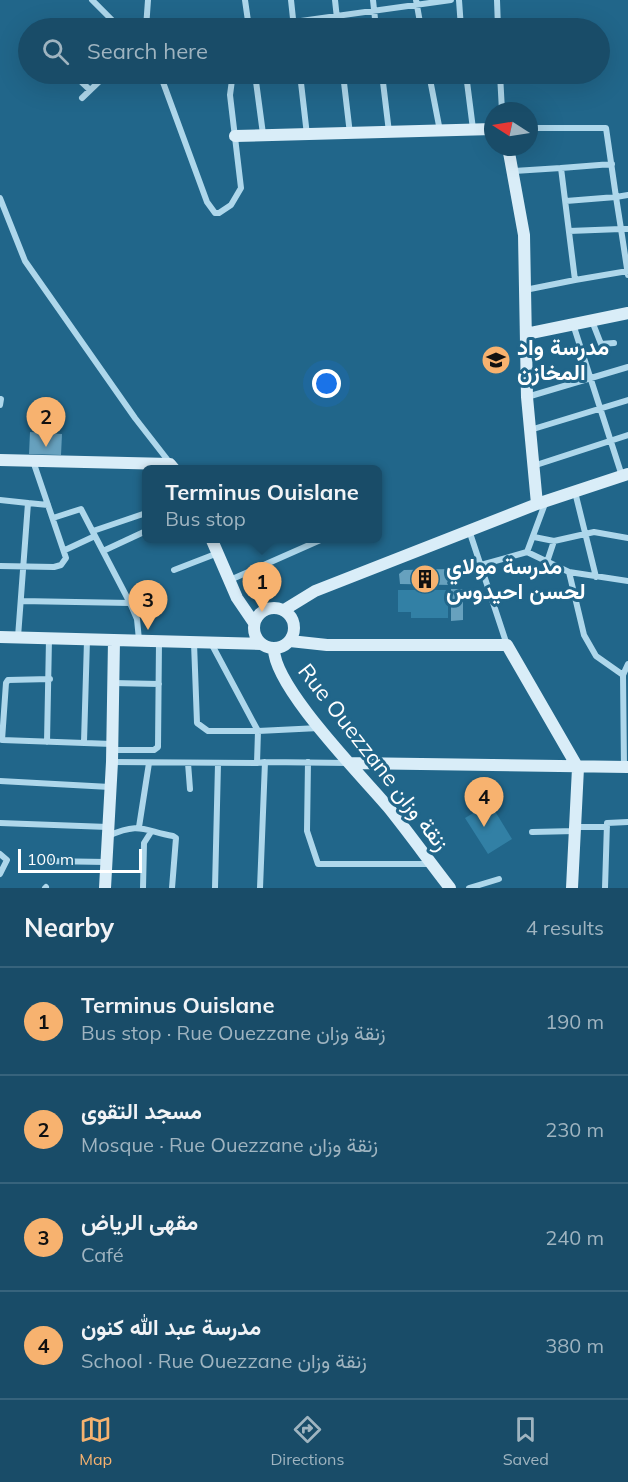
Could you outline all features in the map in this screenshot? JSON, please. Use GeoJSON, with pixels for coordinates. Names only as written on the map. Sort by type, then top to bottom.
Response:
{"type":"FeatureCollection","features":[{"type":"Feature","properties":{"kind":"street"},"geometry":{"type":"LineString","coordinates":[[92,0],[110,18]]}},
{"type":"Feature","properties":{"kind":"street"},"geometry":{"type":"LineString","coordinates":[[147,18],[148,0]]}},
{"type":"Feature","properties":{"kind":"street"},"geometry":{"type":"LineString","coordinates":[[245,0],[248,18]]}},
{"type":"Feature","properties":{"kind":"street"},"geometry":{"type":"LineString","coordinates":[[291,0],[293,18]]}},
{"type":"Feature","properties":{"kind":"street"},"geometry":{"type":"LineString","coordinates":[[335,0],[337,16]]}},
{"type":"Feature","properties":{"kind":"street"},"geometry":{"type":"LineString","coordinates":[[373,0],[375,18]]}},
{"type":"Feature","properties":{"kind":"street"},"geometry":{"type":"LineString","coordinates":[[328,18],[374,12],[417,2],[452,0]]}},
{"type":"Feature","properties":{"kind":"street"},"geometry":{"type":"LineString","coordinates":[[459,0],[460,18]]}},
{"type":"Feature","properties":{"kind":"street"},"geometry":{"type":"LineString","coordinates":[[497,0],[498,18]]}},
{"type":"Feature","properties":{"kind":"street"},"geometry":{"type":"LineString","coordinates":[[417,2],[419,18]]}},
{"type":"Feature","properties":{"kind":"street"},"geometry":{"type":"LineString","coordinates":[[84,84],[90,90]]}},
{"type":"Feature","properties":{"kind":"street"},"geometry":{"type":"LineString","coordinates":[[82,98],[96,84]]}},
{"type":"Feature","properties":{"kind":"street"},"geometry":{"type":"LineString","coordinates":[[164,84],[207,202],[215,213],[228,208],[241,188],[231,84]]}},
{"type":"Feature","properties":{"kind":"street"},"geometry":{"type":"LineString","coordinates":[[256,84],[263,134]]}},
{"type":"Feature","properties":{"kind":"street"},"geometry":{"type":"LineString","coordinates":[[301,84],[308,135]]}},
{"type":"Feature","properties":{"kind":"street"},"geometry":{"type":"LineString","coordinates":[[344,84],[350,135]]}},
{"type":"Feature","properties":{"kind":"street"},"geometry":{"type":"LineString","coordinates":[[383,84],[389,133]]}},
{"type":"Feature","properties":{"kind":"street"},"geometry":{"type":"LineString","coordinates":[[431,84],[440,132]]}},
{"type":"Feature","properties":{"kind":"street"},"geometry":{"type":"LineString","coordinates":[[467,84],[473,130]]}},
{"type":"Feature","properties":{"kind":"street"},"geometry":{"type":"LineString","coordinates":[[501,84],[502,102]]}},
{"type":"Feature","properties":{"kind":"street"},"geometry":{"type":"LineString","coordinates":[[525,290],[628,272],[624,229],[616,197],[608,132],[604,127],[538,128]]}},
{"type":"Feature","properties":{"kind":"street"},"geometry":{"type":"LineString","coordinates":[[236,136],[350,135],[484,129]]}},
{"type":"Feature","properties":{"kind":"street"},"geometry":{"type":"LineString","coordinates":[[510,156],[524,235],[529,430],[533,467],[541,503],[534,537],[526,552]]}},
{"type":"Feature","properties":{"kind":"street"},"geometry":{"type":"LineString","coordinates":[[513,171],[612,164]]}},
{"type":"Feature","properties":{"kind":"street"},"geometry":{"type":"LineString","coordinates":[[561,168],[574,280]]}},
{"type":"Feature","properties":{"kind":"street"},"geometry":{"type":"LineString","coordinates":[[566,201],[628,195]]}},
{"type":"Feature","properties":{"kind":"street"},"geometry":{"type":"LineString","coordinates":[[0,198],[25,261],[129,410],[171,465]]}},
{"type":"Feature","properties":{"kind":"street"},"geometry":{"type":"LineString","coordinates":[[569,231],[624,229]]}},
{"type":"Feature","properties":{"kind":"street"},"geometry":{"type":"LineString","coordinates":[[526,334],[628,313]]}},
{"type":"Feature","properties":{"kind":"street"},"geometry":{"type":"LineString","coordinates":[[592,320],[601,344],[614,343]]}},
{"type":"Feature","properties":{"kind":"street"},"geometry":{"type":"LineString","coordinates":[[261,644],[254,632],[254,623],[259,615],[270,608],[284,610],[315,591],[469,530],[625,475],[609,441],[573,324]]}},
{"type":"Feature","properties":{"kind":"street"},"geometry":{"type":"LineString","coordinates":[[527,397],[628,366]]}},
{"type":"Feature","properties":{"kind":"street"},"geometry":{"type":"LineString","coordinates":[[0,405],[1,399]]}},
{"type":"Feature","properties":{"kind":"street"},"geometry":{"type":"LineString","coordinates":[[529,430],[628,400]]}},
{"type":"Feature","properties":{"kind":"street"},"geometry":{"type":"LineString","coordinates":[[533,467],[628,435]]}},
{"type":"Feature","properties":{"kind":"street"},"geometry":{"type":"LineString","coordinates":[[0,460],[142,466]]}},
{"type":"Feature","properties":{"kind":"street"},"geometry":{"type":"LineString","coordinates":[[0,567],[61,565],[66,558],[33,461]]}},
{"type":"Feature","properties":{"kind":"street"},"geometry":{"type":"LineString","coordinates":[[575,492],[596,576]]}},
{"type":"Feature","properties":{"kind":"street"},"geometry":{"type":"LineString","coordinates":[[0,500],[48,505]]}},
{"type":"Feature","properties":{"kind":"street"},"geometry":{"type":"LineString","coordinates":[[18,637],[28,503]]}},
{"type":"Feature","properties":{"kind":"street"},"geometry":{"type":"LineString","coordinates":[[53,518],[81,509],[130,603],[137,619],[139,640]]}},
{"type":"Feature","properties":{"kind":"street"},"geometry":{"type":"LineString","coordinates":[[65,550],[94,534],[142,515]]}},
{"type":"Feature","properties":{"kind":"street"},"geometry":{"type":"LineString","coordinates":[[469,530],[507,645],[578,768],[572,888]]}},
{"type":"Feature","properties":{"kind":"street"},"geometry":{"type":"LineString","coordinates":[[103,551],[142,533]]}},
{"type":"Feature","properties":{"kind":"street"},"geometry":{"type":"LineString","coordinates":[[534,537],[554,541],[586,533],[628,538]]}},
{"type":"Feature","properties":{"kind":"street"},"geometry":{"type":"LineString","coordinates":[[547,562],[554,541]]}},
{"type":"Feature","properties":{"kind":"street"},"geometry":{"type":"LineString","coordinates":[[213,543],[243,609],[254,623]]}},
{"type":"Feature","properties":{"kind":"street"},"geometry":{"type":"LineString","coordinates":[[229,581],[314,543]]}},
{"type":"Feature","properties":{"kind":"street"},"geometry":{"type":"LineString","coordinates":[[481,565],[526,552],[569,572],[628,581]]}},
{"type":"Feature","properties":{"kind":"street"},"geometry":{"type":"LineString","coordinates":[[174,570],[218,553]]}},
{"type":"Feature","properties":{"kind":"street"},"geometry":{"type":"LineString","coordinates":[[569,572],[584,635],[596,656],[623,675]]}},
{"type":"Feature","properties":{"kind":"street"},"geometry":{"type":"LineString","coordinates":[[21,601],[130,603]]}},
{"type":"Feature","properties":{"kind":"street"},"geometry":{"type":"LineString","coordinates":[[0,636],[261,644],[274,649],[283,647],[290,641],[294,624],[284,610]]}},
{"type":"Feature","properties":{"kind":"street"},"geometry":{"type":"LineString","coordinates":[[47,742],[49,639]]}},
{"type":"Feature","properties":{"kind":"street"},"geometry":{"type":"LineString","coordinates":[[84,742],[87,640]]}},
{"type":"Feature","properties":{"kind":"street"},"geometry":{"type":"LineString","coordinates":[[105,888],[112,752],[114,640]]}},
{"type":"Feature","properties":{"kind":"street"},"geometry":{"type":"LineString","coordinates":[[112,752],[154,750],[158,747],[159,641]]}},
{"type":"Feature","properties":{"kind":"street"},"geometry":{"type":"LineString","coordinates":[[290,641],[348,645],[507,645]]}},
{"type":"Feature","properties":{"kind":"street"},"geometry":{"type":"LineString","coordinates":[[194,642],[195,718],[199,726],[213,731],[321,728]]}},
{"type":"Feature","properties":{"kind":"street"},"geometry":{"type":"LineString","coordinates":[[210,642],[258,731],[257,763]]}},
{"type":"Feature","properties":{"kind":"street","name":"Rue Ouezzane زنقة وزان"},"geometry":{"type":"LineString","coordinates":[[274,649],[277,669],[321,728],[450,888]]}},
{"type":"Feature","properties":{"kind":"street"},"geometry":{"type":"LineString","coordinates":[[50,680],[8,680],[1,735],[3,740],[8,742],[84,742],[149,763],[308,762],[626,767],[623,675],[628,664]]}},
{"type":"Feature","properties":{"kind":"street"},"geometry":{"type":"LineString","coordinates":[[113,682],[159,684]]}},
{"type":"Feature","properties":{"kind":"street"},"geometry":{"type":"LineString","coordinates":[[260,888],[265,762]]}},
{"type":"Feature","properties":{"kind":"street"},"geometry":{"type":"LineString","coordinates":[[308,762],[307,831],[318,864],[431,864]]}},
{"type":"Feature","properties":{"kind":"street"},"geometry":{"type":"LineString","coordinates":[[139,827],[149,763]]}},
{"type":"Feature","properties":{"kind":"street"},"geometry":{"type":"LineString","coordinates":[[188,763],[190,789]]}},
{"type":"Feature","properties":{"kind":"street"},"geometry":{"type":"LineString","coordinates":[[215,888],[218,764]]}},
{"type":"Feature","properties":{"kind":"street"},"geometry":{"type":"LineString","coordinates":[[0,782],[110,787]]}},
{"type":"Feature","properties":{"kind":"street"},"geometry":{"type":"LineString","coordinates":[[605,888],[608,821],[628,822]]}},
{"type":"Feature","properties":{"kind":"street"},"geometry":{"type":"LineString","coordinates":[[0,823],[108,832],[139,827],[176,838],[172,888]]}},
{"type":"Feature","properties":{"kind":"street"},"geometry":{"type":"LineString","coordinates":[[532,832],[607,827]]}},
{"type":"Feature","properties":{"kind":"street"},"geometry":{"type":"LineString","coordinates":[[143,888],[144,843],[151,832]]}},
{"type":"Feature","properties":{"kind":"street"},"geometry":{"type":"LineString","coordinates":[[0,854],[7,860],[0,874]]}},
{"type":"Feature","properties":{"kind":"street"},"geometry":{"type":"LineString","coordinates":[[45,861],[106,862]]}},
{"type":"Feature","properties":{"kind":"street"},"geometry":{"type":"LineString","coordinates":[[470,888],[499,879]]}},
{"type":"Feature","properties":{"kind":"shaded area"},"geometry":{"type":"Polygon","coordinates":[[[398,590],[448,590],[448,618],[411,618],[411,612],[398,612],[398,590]]]}},
{"type":"Feature","properties":{"kind":"shaded area"},"geometry":{"type":"Polygon","coordinates":[[[490,803],[512,839],[488,854],[465,818],[490,803]]]}},
{"type":"Feature","properties":{"kind":"building"},"geometry":{"type":"Polygon","coordinates":[[[30,432],[62,434],[61,455],[29,454],[30,432]]]}},
{"type":"Feature","properties":{"kind":"building","name":"مدرسة مولاي لحسن احيدوس"},"geometry":{"type":"Polygon","coordinates":[[[451,569],[451,585],[400,584],[399,574],[404,570],[451,569]]]}},
{"type":"Feature","properties":{"kind":"building"},"geometry":{"type":"Polygon","coordinates":[[[451,589],[463,589],[463,620],[451,621],[451,589]]]}},
{"type":"Feature","properties":{"kind":"place","name":"مدرسة واد المخازن"},"geometry":{"type":"Point","coordinates":[496,360]}},
{"type":"Feature","properties":{"kind":"place","name":"مسجد التقوى"},"geometry":{"type":"Point","coordinates":[46,447]}},
{"type":"Feature","properties":{"kind":"place","name":"مدرسة مولاي لحسن احيدوس"},"geometry":{"type":"Point","coordinates":[425,579]}},
{"type":"Feature","properties":{"kind":"place","name":"Terminus Ouislane"},"geometry":{"type":"Point","coordinates":[262,612]}},
{"type":"Feature","properties":{"kind":"place","name":"مقهى الرياض"},"geometry":{"type":"Point","coordinates":[148,630]}},
{"type":"Feature","properties":{"kind":"place","name":"مدرسة عبد الله كنون"},"geometry":{"type":"Point","coordinates":[484,827]}}]}
